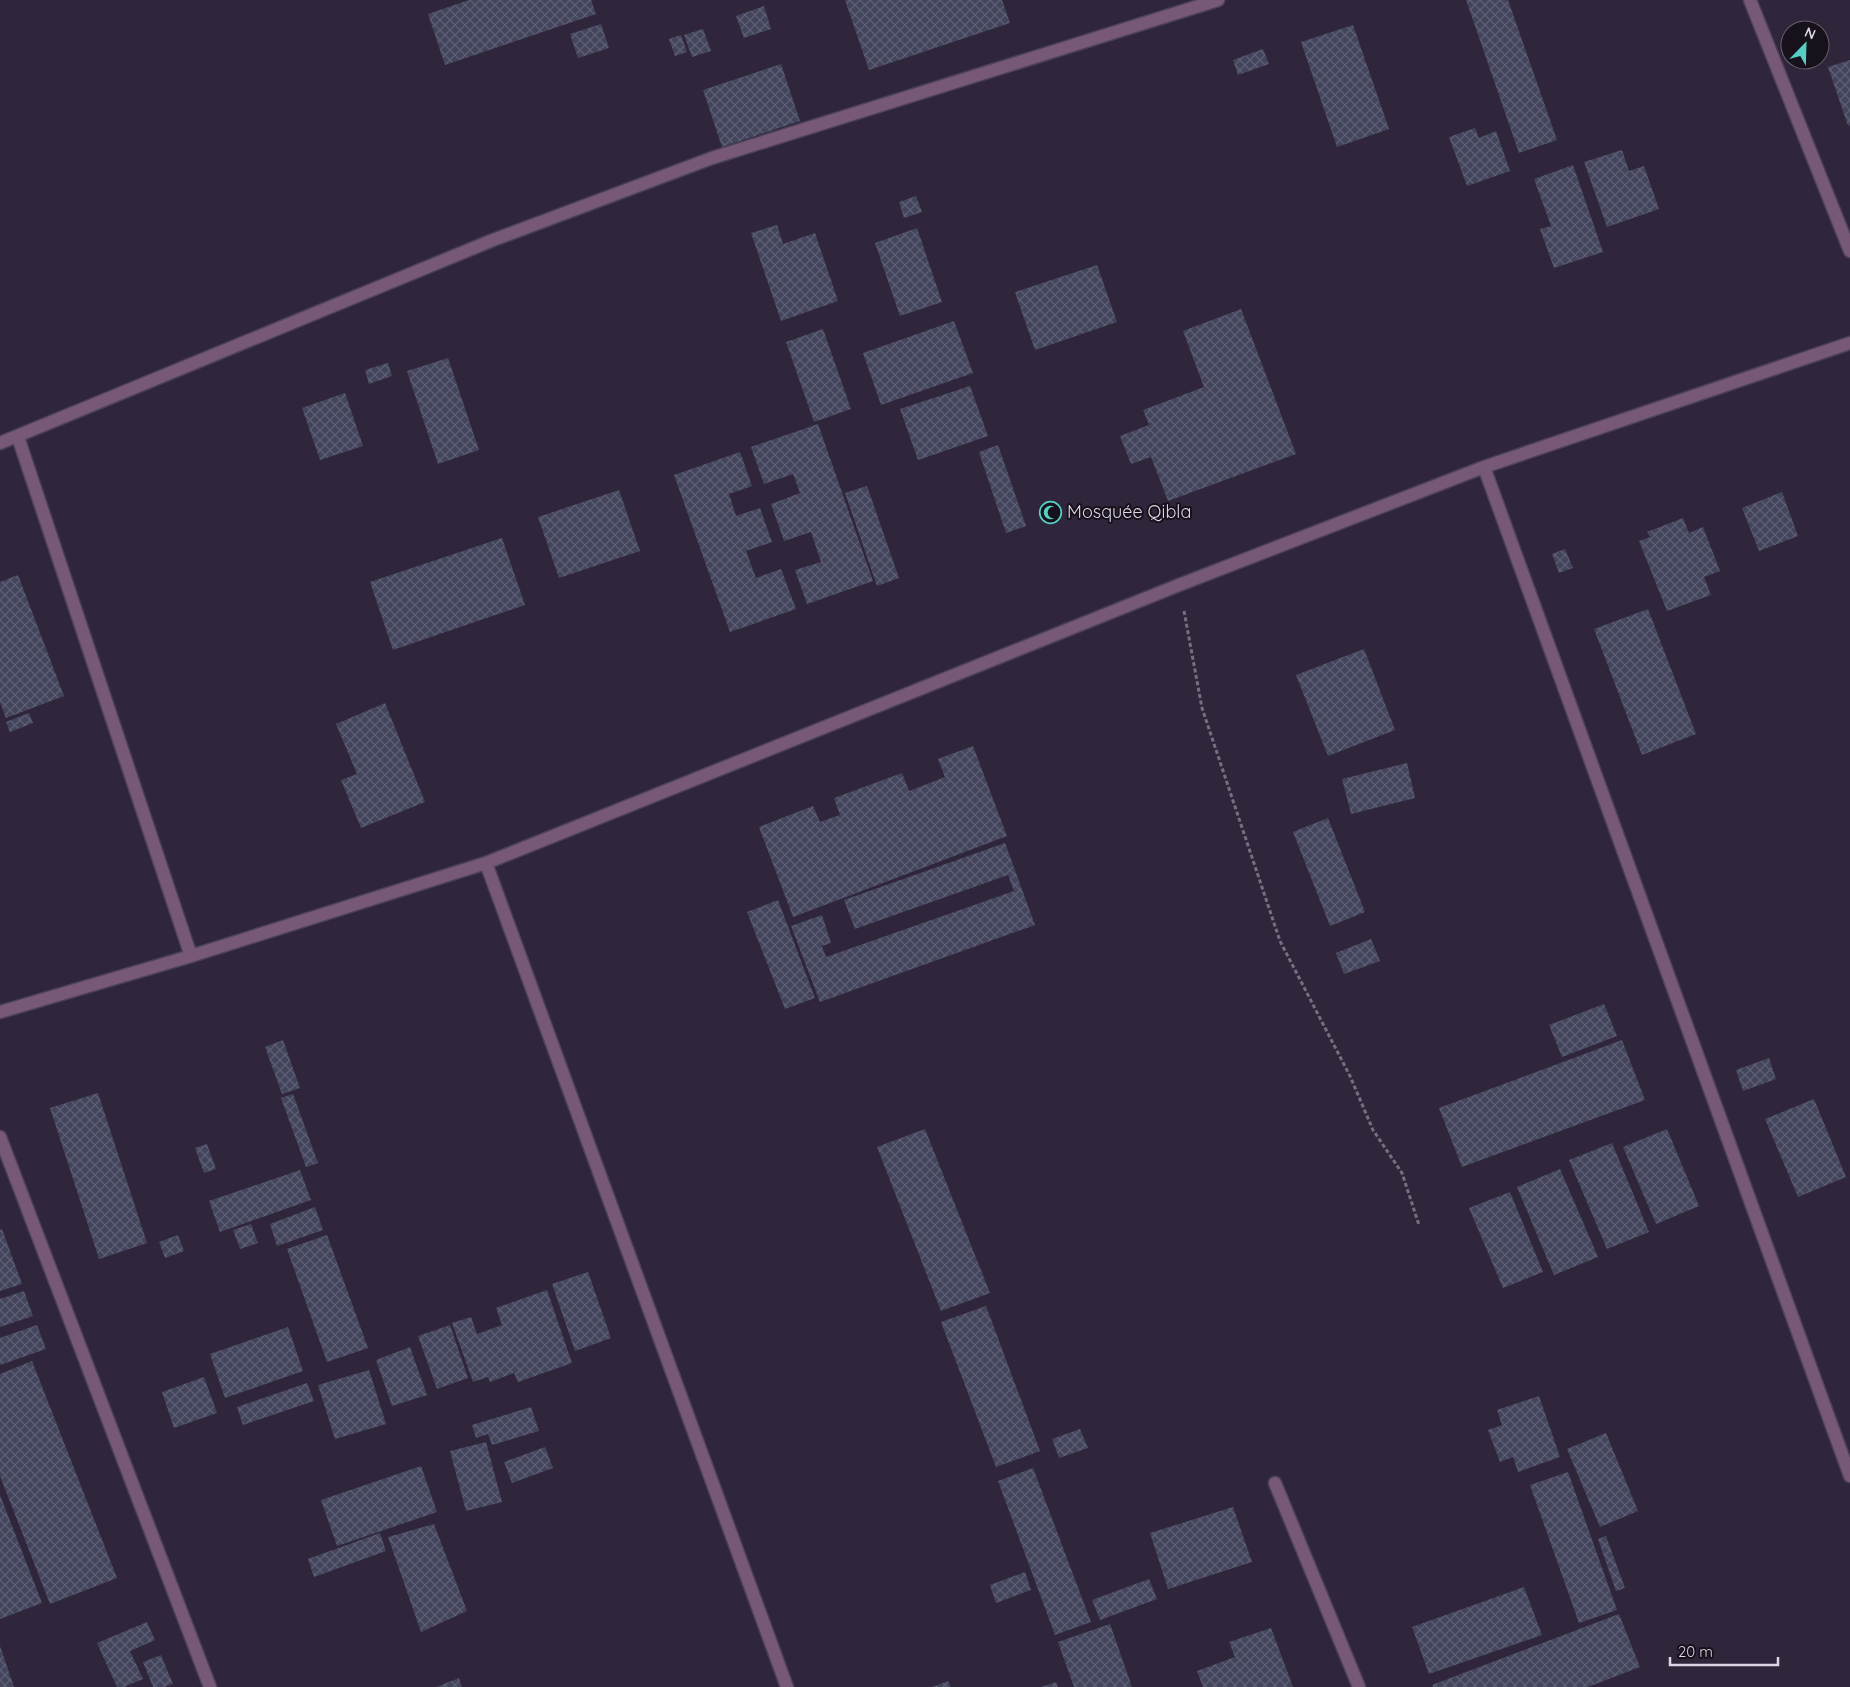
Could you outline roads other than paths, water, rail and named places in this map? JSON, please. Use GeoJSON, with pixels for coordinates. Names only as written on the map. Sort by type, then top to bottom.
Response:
{"type":"FeatureCollection","features":[{"type":"Feature","properties":{"kind":"street"},"geometry":{"type":"LineString","coordinates":[[0,443],[493,240],[712,158],[1218,0]]}},
{"type":"Feature","properties":{"kind":"street"},"geometry":{"type":"LineString","coordinates":[[1750,0],[1850,251]]}},
{"type":"Feature","properties":{"kind":"street"},"geometry":{"type":"LineString","coordinates":[[0,1012],[191,956],[486,863],[1180,585],[1484,467],[1850,343]]}},
{"type":"Feature","properties":{"kind":"street"},"geometry":{"type":"LineString","coordinates":[[18,437],[191,956]]}},
{"type":"Feature","properties":{"kind":"street"},"geometry":{"type":"LineString","coordinates":[[1484,467],[1850,1476]]}},
{"type":"Feature","properties":{"kind":"street"},"geometry":{"type":"LineString","coordinates":[[486,863],[787,1687]]}},
{"type":"Feature","properties":{"kind":"street"},"geometry":{"type":"LineString","coordinates":[[0,1137],[210,1687]]}},
{"type":"Feature","properties":{"kind":"street"},"geometry":{"type":"LineString","coordinates":[[1276,1483],[1359,1687]]}},
{"type":"Feature","properties":{"kind":"place","name":"Mosquée Qibla"},"geometry":{"type":"Point","coordinates":[1051,512]}}]}
